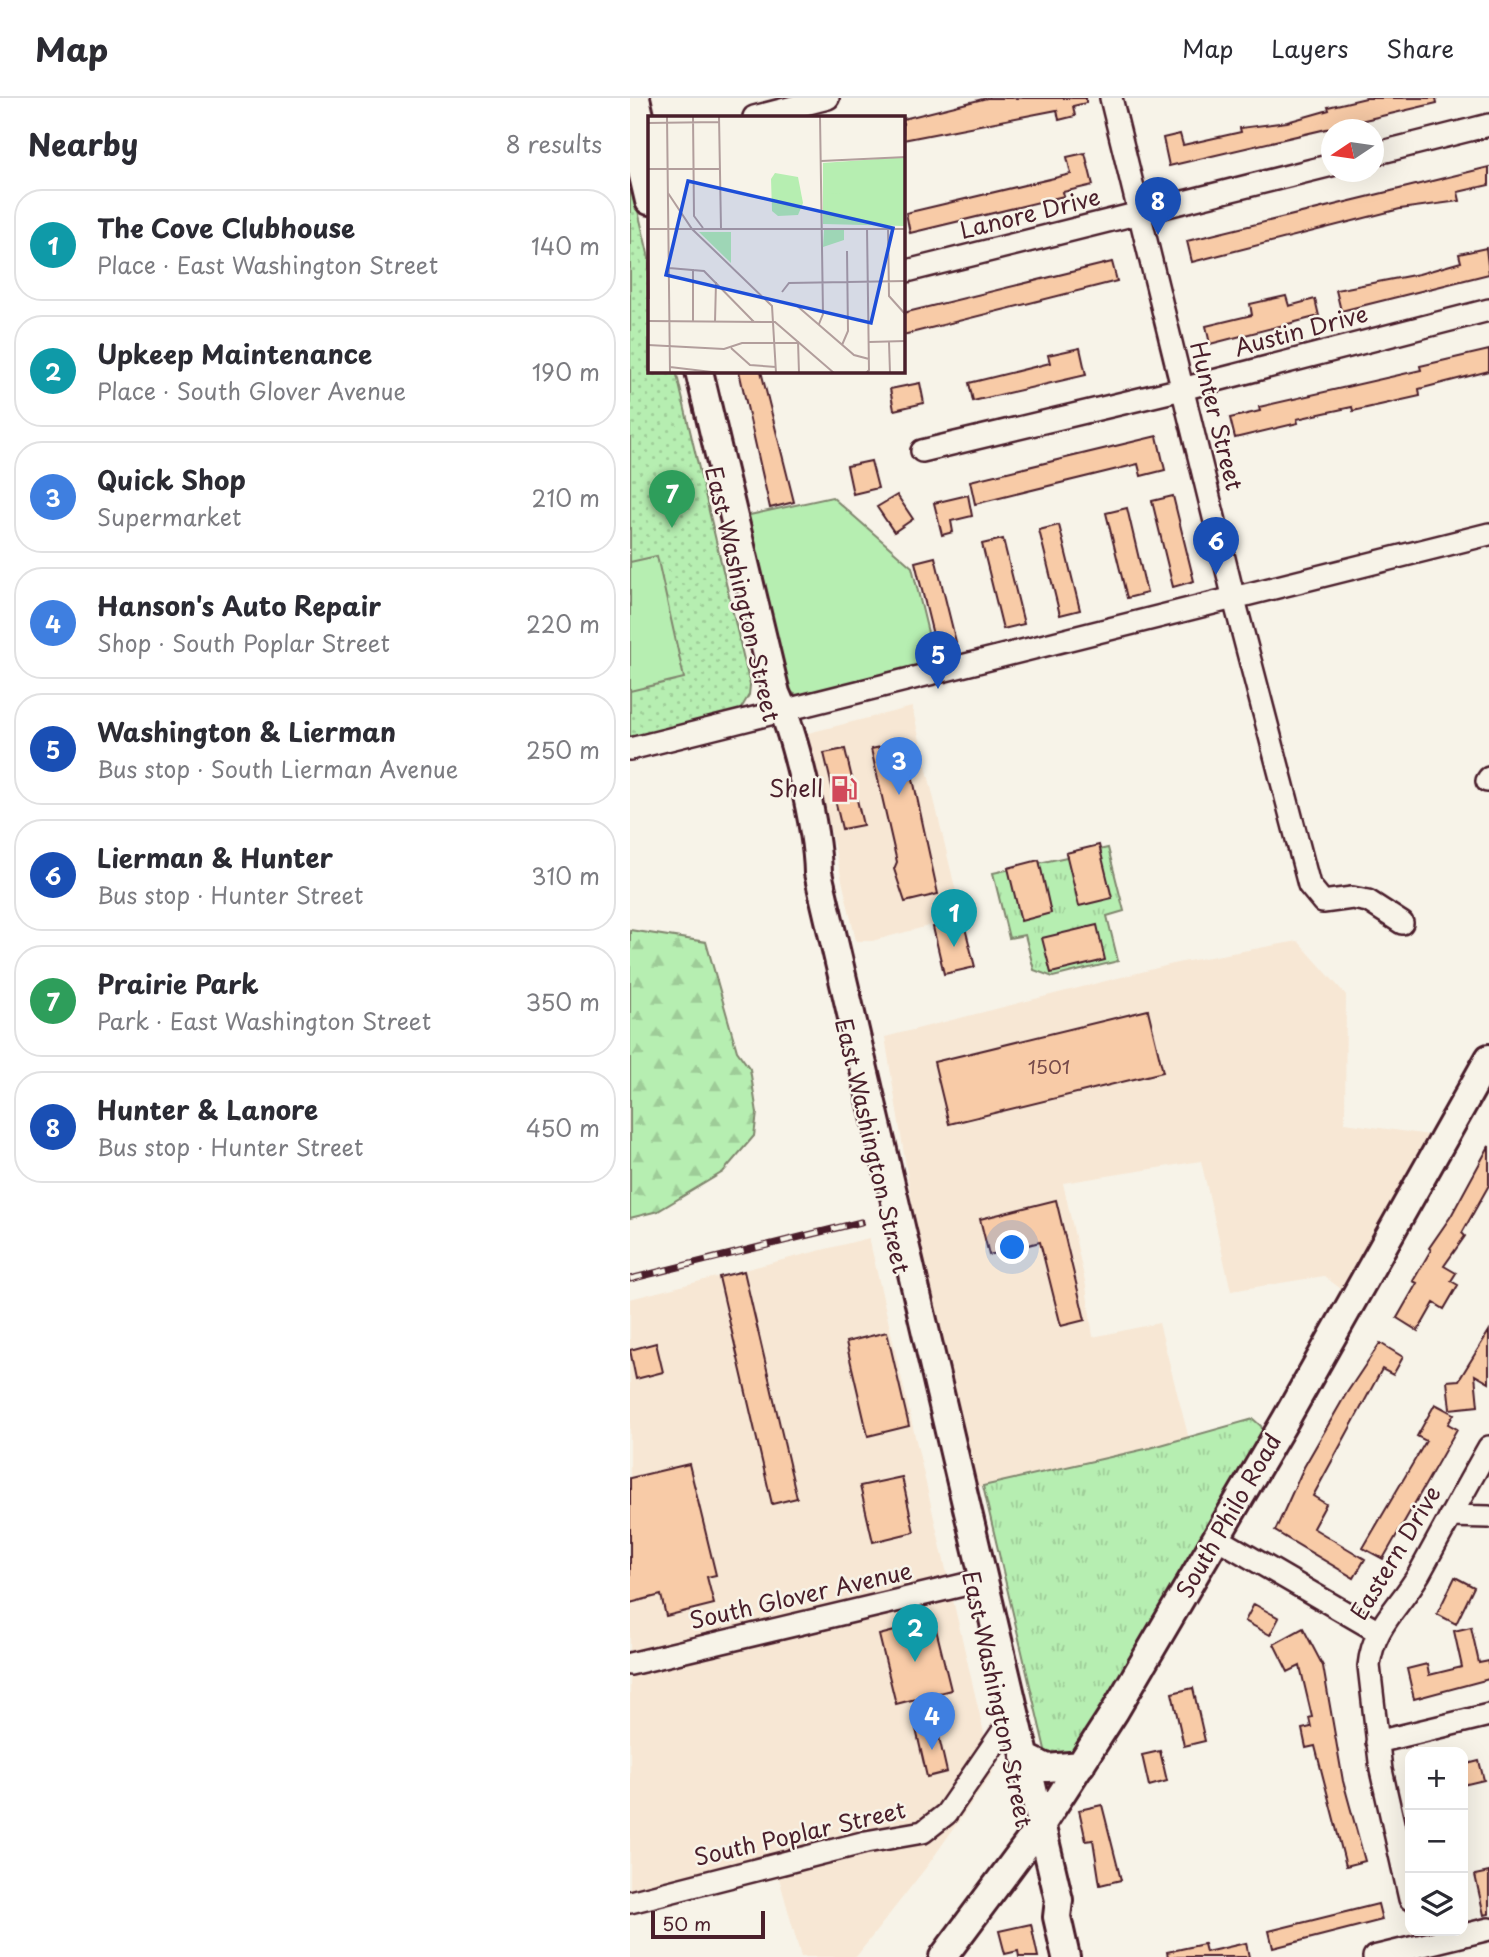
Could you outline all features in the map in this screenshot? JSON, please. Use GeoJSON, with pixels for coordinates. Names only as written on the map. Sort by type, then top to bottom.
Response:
{"type":"FeatureCollection","features":[{"type":"Feature","properties":{"kind":"main road"},"geometry":{"type":"LineString","coordinates":[[636,98],[645,149],[648,188]]}},
{"type":"Feature","properties":{"kind":"main road"},"geometry":{"type":"LineString","coordinates":[[630,120],[645,149]]}},
{"type":"Feature","properties":{"kind":"main road","name":"East Washington Street"},"geometry":{"type":"LineString","coordinates":[[690,373],[726,541],[777,712],[1035,1833],[1059,1900],[1057,1917],[1066,1957]]}},
{"type":"Feature","properties":{"kind":"main road","name":"East Washington Street"},"geometry":{"type":"LineString","coordinates":[[699,373],[776,693],[777,712]]}},
{"type":"Feature","properties":{"kind":"main road","name":"South Philo Road"},"geometry":{"type":"LineString","coordinates":[[943,1957],[1035,1833],[1081,1765],[1217,1538],[1489,1058]]}},
{"type":"Feature","properties":{"kind":"main road","name":"East Washington Street"},"geometry":{"type":"LineString","coordinates":[[1011,1729],[1025,1757],[1035,1833]]}},
{"type":"Feature","properties":{"kind":"main road"},"geometry":{"type":"LineString","coordinates":[[1025,1757],[1047,1768],[1081,1765]]}},
{"type":"Feature","properties":{"kind":"street"},"geometry":{"type":"LineString","coordinates":[[758,116],[828,98]]}},
{"type":"Feature","properties":{"kind":"street","name":"Hunter Street"},"geometry":{"type":"LineString","coordinates":[[1111,98],[1234,598],[1309,884],[1323,902],[1352,898],[1368,901],[1402,923]]}},
{"type":"Feature","properties":{"kind":"street"},"geometry":{"type":"LineString","coordinates":[[1384,151],[1489,125]]}},
{"type":"Feature","properties":{"kind":"street","name":"Lanore Drive"},"geometry":{"type":"LineString","coordinates":[[905,272],[1321,168]]}},
{"type":"Feature","properties":{"kind":"street","name":"Austin Drive"},"geometry":{"type":"LineString","coordinates":[[922,451],[1182,389],[1489,310]]}},
{"type":"Feature","properties":{"kind":"street"},"geometry":{"type":"LineString","coordinates":[[630,749],[1489,534]]}},
{"type":"Feature","properties":{"kind":"street","name":"Eastern Drive"},"geometry":{"type":"LineString","coordinates":[[1405,1875],[1377,1742],[1369,1666],[1377,1631],[1402,1600],[1489,1447]]}},
{"type":"Feature","properties":{"kind":"street"},"geometry":{"type":"LineString","coordinates":[[1450,1516],[1489,1517]]}},
{"type":"Feature","properties":{"kind":"street"},"geometry":{"type":"LineString","coordinates":[[1217,1538],[1377,1631]]}},
{"type":"Feature","properties":{"kind":"street","name":"South Glover Avenue"},"geometry":{"type":"LineString","coordinates":[[630,1664],[978,1581]]}},
{"type":"Feature","properties":{"kind":"street"},"geometry":{"type":"LineString","coordinates":[[1377,1742],[1489,1715]]}},
{"type":"Feature","properties":{"kind":"street","name":"South Poplar Street"},"geometry":{"type":"LineString","coordinates":[[630,1902],[866,1842],[923,1832],[946,1814],[1011,1729]]}},
{"type":"Feature","properties":{"kind":"street"},"geometry":{"type":"LineString","coordinates":[[1374,1957],[1420,1939],[1489,1929]]}},
{"type":"Feature","properties":{"kind":"shaded area"},"geometry":{"type":"Polygon","coordinates":[[[912,707],[962,917],[872,941],[856,941],[808,733],[912,707]]]}},
{"type":"Feature","properties":{"kind":"shaded area"},"geometry":{"type":"Polygon","coordinates":[[[1298,941],[1346,995],[1345,1123],[1429,1135],[1341,1289],[1324,1276],[1231,1291],[1201,1161],[1063,1183],[1086,1286],[1093,1337],[1159,1323],[1189,1439],[974,1488],[915,1222],[885,1037],[1177,963],[1298,941]]]}},
{"type":"Feature","properties":{"kind":"shaded area"},"geometry":{"type":"Polygon","coordinates":[[[869,1238],[993,1772],[928,1865],[856,1957],[801,1957],[779,1878],[630,1912],[630,1299],[869,1238]]]}},
{"type":"Feature","properties":{"kind":"green space"},"geometry":{"type":"Polygon","coordinates":[[[630,176],[648,254],[648,373],[676,373],[750,685],[749,695],[739,712],[630,738],[630,176]]]}},
{"type":"Feature","properties":{"kind":"green space"},"geometry":{"type":"Polygon","coordinates":[[[832,497],[912,567],[936,665],[800,697],[787,690],[745,516],[832,497]]]}},
{"type":"Feature","properties":{"kind":"green space"},"geometry":{"type":"Polygon","coordinates":[[[657,556],[684,678],[630,691],[630,562],[657,556]]]}},
{"type":"Feature","properties":{"kind":"green space"},"geometry":{"type":"Polygon","coordinates":[[[1108,848],[1124,911],[1107,916],[1118,961],[1053,977],[1034,970],[1025,935],[1009,938],[993,873],[1108,848]]]}},
{"type":"Feature","properties":{"kind":"green space"},"geometry":{"type":"Polygon","coordinates":[[[630,930],[706,942],[737,1051],[750,1069],[757,1113],[754,1136],[723,1172],[658,1211],[630,1218],[630,930]]]}},
{"type":"Feature","properties":{"kind":"green space"},"geometry":{"type":"Polygon","coordinates":[[[1253,1419],[1261,1426],[1264,1435],[1112,1693],[1071,1752],[1065,1757],[1047,1758],[983,1486],[1150,1448],[1253,1419]]]}},
{"type":"Feature","properties":{"kind":"building"},"geometry":{"type":"Polygon","coordinates":[[[987,98],[1086,98],[1086,103],[1073,106],[1075,116],[1059,120],[1057,110],[905,140],[905,118],[987,98]]]}},
{"type":"Feature","properties":{"kind":"building"},"geometry":{"type":"Polygon","coordinates":[[[1366,98],[1436,98],[1437,103],[1369,119],[1321,119],[1321,130],[1169,166],[1163,138],[1180,134],[1183,145],[1241,132],[1240,128],[1287,122],[1329,110],[1328,107],[1366,98]]]}},
{"type":"Feature","properties":{"kind":"building"},"geometry":{"type":"Polygon","coordinates":[[[1085,153],[1093,185],[1063,192],[1064,196],[910,233],[906,213],[1071,174],[1067,157],[1085,153]]]}},
{"type":"Feature","properties":{"kind":"building"},"geometry":{"type":"Polygon","coordinates":[[[1489,167],[1489,185],[1458,192],[1460,201],[1400,209],[1192,262],[1187,241],[1489,167]]]}},
{"type":"Feature","properties":{"kind":"building"},"geometry":{"type":"Polygon","coordinates":[[[1486,248],[1489,274],[1341,311],[1336,290],[1419,274],[1461,262],[1459,254],[1486,248]]]}},
{"type":"Feature","properties":{"kind":"building"},"geometry":{"type":"Polygon","coordinates":[[[1112,262],[1117,281],[905,334],[905,313],[1112,262]]]}},
{"type":"Feature","properties":{"kind":"building"},"geometry":{"type":"Polygon","coordinates":[[[1286,296],[1289,306],[1315,299],[1319,316],[1210,344],[1206,326],[1252,315],[1250,304],[1286,296]]]}},
{"type":"Feature","properties":{"kind":"building"},"geometry":{"type":"Polygon","coordinates":[[[1080,348],[1086,375],[973,401],[969,383],[1050,363],[1048,355],[1080,348]]]}},
{"type":"Feature","properties":{"kind":"building"},"geometry":{"type":"Polygon","coordinates":[[[1489,350],[1489,371],[1419,389],[1420,396],[1353,411],[1352,407],[1297,419],[1298,423],[1235,438],[1230,418],[1260,411],[1259,407],[1421,370],[1420,366],[1489,350]]]}},
{"type":"Feature","properties":{"kind":"building"},"geometry":{"type":"Polygon","coordinates":[[[739,373],[762,373],[794,502],[770,508],[739,373]]]}},
{"type":"Feature","properties":{"kind":"building"},"geometry":{"type":"Polygon","coordinates":[[[920,383],[924,403],[894,410],[890,389],[920,383]]]}},
{"type":"Feature","properties":{"kind":"building"},"geometry":{"type":"Polygon","coordinates":[[[1157,436],[1165,470],[1141,476],[1138,464],[975,504],[970,481],[1157,436]]]}},
{"type":"Feature","properties":{"kind":"building"},"geometry":{"type":"Polygon","coordinates":[[[871,461],[878,488],[853,494],[847,466],[871,461]]]}},
{"type":"Feature","properties":{"kind":"building"},"geometry":{"type":"Polygon","coordinates":[[[897,495],[913,519],[894,532],[877,507],[897,495]]]}},
{"type":"Feature","properties":{"kind":"building"},"geometry":{"type":"Polygon","coordinates":[[[968,495],[972,516],[951,521],[953,532],[942,535],[934,503],[968,495]]]}},
{"type":"Feature","properties":{"kind":"building"},"geometry":{"type":"Polygon","coordinates":[[[1173,496],[1194,581],[1173,587],[1152,501],[1173,496]]]}},
{"type":"Feature","properties":{"kind":"building"},"geometry":{"type":"Polygon","coordinates":[[[1127,508],[1147,593],[1127,598],[1106,513],[1127,508]]]}},
{"type":"Feature","properties":{"kind":"building"},"geometry":{"type":"Polygon","coordinates":[[[1059,525],[1080,610],[1060,615],[1039,530],[1059,525]]]}},
{"type":"Feature","properties":{"kind":"building"},"geometry":{"type":"Polygon","coordinates":[[[1003,539],[1024,624],[1003,629],[982,544],[1003,539]]]}},
{"type":"Feature","properties":{"kind":"building"},"geometry":{"type":"Polygon","coordinates":[[[935,557],[956,642],[936,647],[915,562],[935,557]]]}},
{"type":"Feature","properties":{"kind":"building"},"geometry":{"type":"Polygon","coordinates":[[[905,742],[938,894],[905,902],[894,869],[897,862],[871,749],[905,742]]]}},
{"type":"Feature","properties":{"kind":"building","name":"Shell"},"geometry":{"type":"Polygon","coordinates":[[[845,749],[863,825],[842,829],[824,753],[845,749]]]}},
{"type":"Feature","properties":{"kind":"building"},"geometry":{"type":"Polygon","coordinates":[[[1099,845],[1112,898],[1079,906],[1066,853],[1099,845]]]}},
{"type":"Feature","properties":{"kind":"building"},"geometry":{"type":"Polygon","coordinates":[[[1039,860],[1051,913],[1021,921],[1008,868],[1039,860]]]}},
{"type":"Feature","properties":{"kind":"building"},"geometry":{"type":"Polygon","coordinates":[[[963,920],[975,967],[944,974],[933,927],[963,920]]]}},
{"type":"Feature","properties":{"kind":"building"},"geometry":{"type":"Polygon","coordinates":[[[1097,925],[1105,960],[1051,973],[1042,938],[1097,925]]]}},
{"type":"Feature","properties":{"kind":"building"},"geometry":{"type":"Polygon","coordinates":[[[1148,1010],[1163,1072],[949,1124],[934,1062],[1148,1010]]]}},
{"type":"Feature","properties":{"kind":"building"},"geometry":{"type":"Polygon","coordinates":[[[1489,1146],[1489,1185],[1462,1233],[1465,1236],[1444,1266],[1456,1273],[1451,1281],[1458,1285],[1444,1309],[1434,1303],[1418,1331],[1397,1318],[1417,1283],[1413,1281],[1431,1250],[1429,1248],[1451,1216],[1489,1146]]]}},
{"type":"Feature","properties":{"kind":"building"},"geometry":{"type":"Polygon","coordinates":[[[1056,1200],[1085,1320],[1061,1326],[1040,1242],[989,1255],[980,1219],[1056,1200]]]}},
{"type":"Feature","properties":{"kind":"building"},"geometry":{"type":"Polygon","coordinates":[[[744,1271],[797,1498],[772,1504],[719,1277],[744,1271]]]}},
{"type":"Feature","properties":{"kind":"building"},"geometry":{"type":"Polygon","coordinates":[[[1489,1331],[1489,1383],[1475,1375],[1478,1406],[1450,1409],[1447,1381],[1459,1380],[1489,1331]]]}},
{"type":"Feature","properties":{"kind":"building"},"geometry":{"type":"Polygon","coordinates":[[[887,1332],[909,1426],[868,1436],[846,1342],[887,1332]]]}},
{"type":"Feature","properties":{"kind":"building"},"geometry":{"type":"Polygon","coordinates":[[[656,1343],[663,1372],[636,1379],[630,1350],[656,1343]]]}},
{"type":"Feature","properties":{"kind":"building"},"geometry":{"type":"Polygon","coordinates":[[[1380,1343],[1403,1357],[1393,1375],[1382,1369],[1313,1496],[1326,1504],[1313,1528],[1365,1559],[1354,1578],[1275,1531],[1304,1467],[1346,1394],[1380,1343]]]}},
{"type":"Feature","properties":{"kind":"building"},"geometry":{"type":"Polygon","coordinates":[[[1435,1404],[1454,1414],[1448,1424],[1457,1429],[1383,1559],[1363,1548],[1426,1441],[1417,1436],[1435,1404]]]}},
{"type":"Feature","properties":{"kind":"building"},"geometry":{"type":"Polygon","coordinates":[[[689,1464],[716,1575],[707,1577],[714,1604],[666,1616],[661,1595],[630,1603],[630,1478],[689,1464]]]}},
{"type":"Feature","properties":{"kind":"building"},"geometry":{"type":"Polygon","coordinates":[[[902,1477],[914,1532],[873,1542],[860,1486],[902,1477]]]}},
{"type":"Feature","properties":{"kind":"building"},"geometry":{"type":"Polygon","coordinates":[[[1455,1577],[1474,1587],[1456,1624],[1437,1614],[1455,1577]]]}},
{"type":"Feature","properties":{"kind":"building"},"geometry":{"type":"Polygon","coordinates":[[[1254,1604],[1279,1618],[1270,1635],[1245,1621],[1254,1604]]]}},
{"type":"Feature","properties":{"kind":"building"},"geometry":{"type":"Polygon","coordinates":[[[934,1621],[951,1690],[896,1704],[879,1635],[934,1621]]]}},
{"type":"Feature","properties":{"kind":"building"},"geometry":{"type":"Polygon","coordinates":[[[1471,1627],[1479,1663],[1489,1661],[1489,1679],[1414,1699],[1407,1669],[1427,1664],[1429,1675],[1462,1667],[1454,1631],[1471,1627]]]}},
{"type":"Feature","properties":{"kind":"building"},"geometry":{"type":"Polygon","coordinates":[[[1303,1628],[1323,1666],[1343,1781],[1365,1861],[1346,1866],[1315,1746],[1306,1748],[1302,1729],[1311,1727],[1309,1718],[1312,1717],[1300,1666],[1288,1672],[1274,1644],[1303,1628]]]}},
{"type":"Feature","properties":{"kind":"building"},"geometry":{"type":"Polygon","coordinates":[[[1193,1688],[1205,1741],[1184,1746],[1172,1693],[1193,1688]]]}},
{"type":"Feature","properties":{"kind":"building"},"geometry":{"type":"Polygon","coordinates":[[[936,1724],[947,1772],[927,1777],[916,1729],[936,1724]]]}},
{"type":"Feature","properties":{"kind":"building"},"geometry":{"type":"Polygon","coordinates":[[[1160,1751],[1167,1781],[1149,1786],[1142,1755],[1160,1751]]]}},
{"type":"Feature","properties":{"kind":"building"},"geometry":{"type":"Polygon","coordinates":[[[1479,1761],[1484,1780],[1468,1784],[1468,1764],[1479,1761]]]}},
{"type":"Feature","properties":{"kind":"building"},"geometry":{"type":"Polygon","coordinates":[[[1102,1805],[1121,1880],[1100,1885],[1093,1840],[1086,1841],[1079,1810],[1102,1805]]]}},
{"type":"Feature","properties":{"kind":"building"},"geometry":{"type":"Polygon","coordinates":[[[1489,1872],[1489,1914],[1484,1915],[1475,1875],[1489,1872]]]}},
{"type":"Feature","properties":{"kind":"building"},"geometry":{"type":"Polygon","coordinates":[[[1378,1904],[1382,1920],[1273,1948],[1269,1931],[1378,1904]]]}},
{"type":"Feature","properties":{"kind":"building"},"geometry":{"type":"Polygon","coordinates":[[[1031,1924],[1038,1957],[1019,1957],[1018,1951],[1005,1954],[999,1931],[1031,1924]]]}},
{"type":"Feature","properties":{"kind":"building"},"geometry":{"type":"Polygon","coordinates":[[[1246,1943],[1249,1957],[1168,1957],[1167,1952],[1204,1944],[1206,1952],[1246,1943]]]}},
{"type":"Feature","properties":{"kind":"railway"},"geometry":{"type":"LineString","coordinates":[[630,1279],[861,1222]]}},
{"type":"Feature","properties":{"kind":"place","name":"Hunter & Lanore"},"geometry":{"type":"Point","coordinates":[1158,235]}},
{"type":"Feature","properties":{"kind":"place","name":"Prairie Park"},"geometry":{"type":"Point","coordinates":[672,528]}},
{"type":"Feature","properties":{"kind":"place","name":"Lierman & Hunter"},"geometry":{"type":"Point","coordinates":[1216,575]}},
{"type":"Feature","properties":{"kind":"place","name":"Washington & Lierman"},"geometry":{"type":"Point","coordinates":[938,689]}},
{"type":"Feature","properties":{"kind":"place","name":"Shell"},"geometry":{"type":"Point","coordinates":[844,789]}},
{"type":"Feature","properties":{"kind":"place","name":"Quick Shop"},"geometry":{"type":"Point","coordinates":[899,795]}},
{"type":"Feature","properties":{"kind":"place","name":"The Cove Clubhouse"},"geometry":{"type":"Point","coordinates":[954,947]}},
{"type":"Feature","properties":{"kind":"place","name":"Upkeep Maintenance"},"geometry":{"type":"Point","coordinates":[915,1662]}},
{"type":"Feature","properties":{"kind":"place","name":"Hanson's Auto Repair"},"geometry":{"type":"Point","coordinates":[932,1750]}}]}
